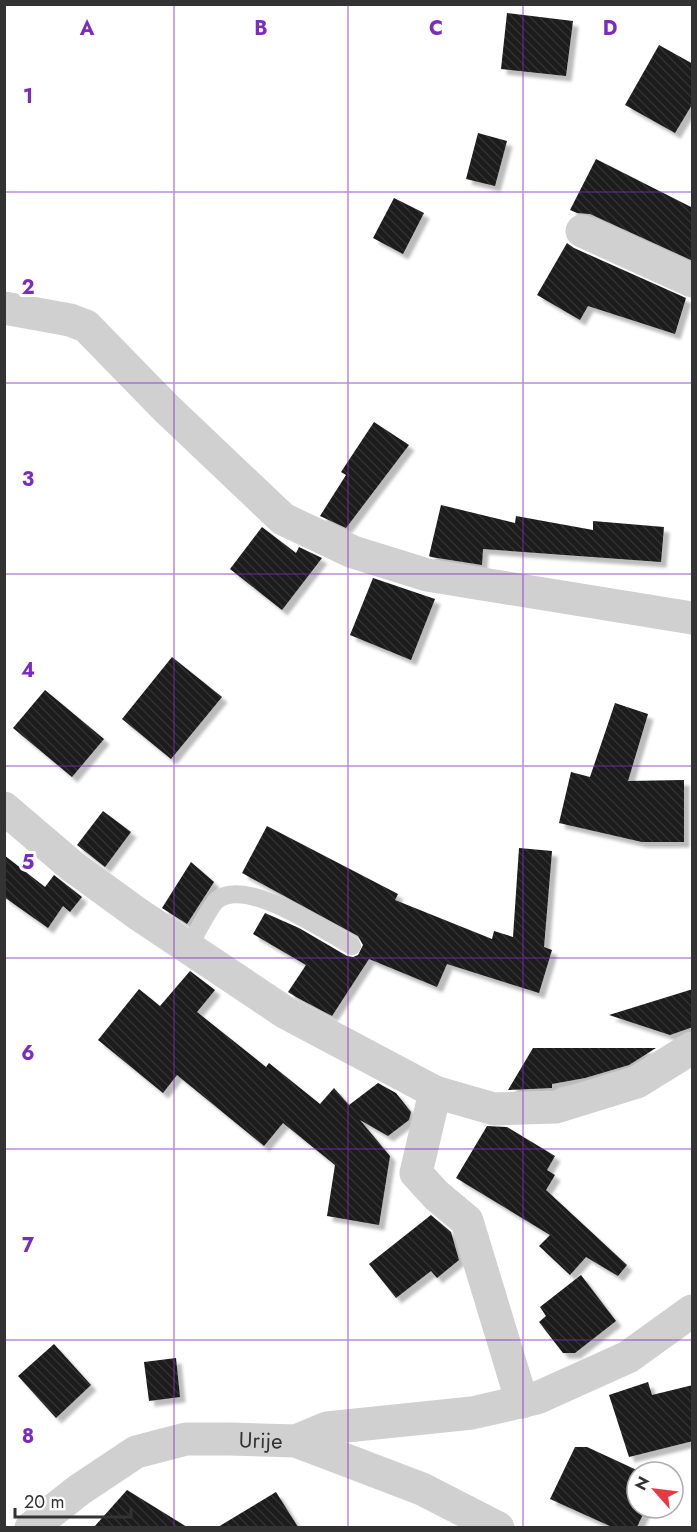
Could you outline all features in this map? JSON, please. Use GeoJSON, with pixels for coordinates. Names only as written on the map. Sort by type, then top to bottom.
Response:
{"type":"FeatureCollection","features":[{"type":"Feature","properties":{"kind":"street"},"geometry":{"type":"LineString","coordinates":[[582,231],[693,281]]}},
{"type":"Feature","properties":{"kind":"street"},"geometry":{"type":"LineString","coordinates":[[4,308],[70,320],[86,326],[166,408],[283,519],[353,552],[427,575],[693,618]]}},
{"type":"Feature","properties":{"kind":"street"},"geometry":{"type":"LineString","coordinates":[[4,808],[72,866],[138,914],[286,1013],[435,1092],[494,1109],[556,1107],[637,1082],[693,1048]]}},
{"type":"Feature","properties":{"kind":"street"},"geometry":{"type":"LineString","coordinates":[[435,1092],[416,1173],[436,1195],[467,1221],[522,1402]]}},
{"type":"Feature","properties":{"kind":"street"},"geometry":{"type":"LineString","coordinates":[[296,1441],[327,1428],[472,1413],[537,1398],[628,1358],[693,1311]]}},
{"type":"Feature","properties":{"kind":"street","name":"Urije"},"geometry":{"type":"LineString","coordinates":[[31,1527],[79,1490],[136,1452],[186,1439],[296,1441],[422,1489],[498,1527]]}},
{"type":"Feature","properties":{"kind":"lane"},"geometry":{"type":"LineString","coordinates":[[188,948],[216,901],[240,894],[272,902],[352,946]]}},
{"type":"Feature","properties":{"kind":"building"},"geometry":{"type":"Polygon","coordinates":[[[507,13],[573,21],[566,76],[501,69],[507,13]]]}},
{"type":"Feature","properties":{"kind":"building"},"geometry":{"type":"Polygon","coordinates":[[[659,45],[693,64],[693,103],[675,133],[625,105],[659,45]]]}},
{"type":"Feature","properties":{"kind":"building"},"geometry":{"type":"Polygon","coordinates":[[[478,133],[507,141],[495,186],[466,179],[478,133]]]}},
{"type":"Feature","properties":{"kind":"building"},"geometry":{"type":"Polygon","coordinates":[[[596,159],[693,208],[693,261],[590,214],[570,210],[596,159]]]}},
{"type":"Feature","properties":{"kind":"building"},"geometry":{"type":"Polygon","coordinates":[[[394,198],[424,213],[403,254],[373,238],[394,198]]]}},
{"type":"Feature","properties":{"kind":"building"},"geometry":{"type":"Polygon","coordinates":[[[567,243],[686,298],[675,334],[588,306],[580,320],[537,295],[567,243]]]}},
{"type":"Feature","properties":{"kind":"building"},"geometry":{"type":"Polygon","coordinates":[[[374,422],[409,445],[346,528],[320,516],[346,475],[341,472],[374,422]]]}},
{"type":"Feature","properties":{"kind":"building"},"geometry":{"type":"Polygon","coordinates":[[[441,505],[515,523],[516,516],[593,530],[593,521],[664,527],[661,562],[483,549],[482,565],[431,557],[429,556],[441,505]]]}},
{"type":"Feature","properties":{"kind":"building"},"geometry":{"type":"Polygon","coordinates":[[[262,527],[296,553],[299,547],[322,558],[282,610],[230,569],[262,527]]]}},
{"type":"Feature","properties":{"kind":"building"},"geometry":{"type":"Polygon","coordinates":[[[373,578],[435,599],[411,660],[350,635],[373,578]]]}},
{"type":"Feature","properties":{"kind":"building"},"geometry":{"type":"Polygon","coordinates":[[[172,657],[222,697],[171,759],[122,719],[172,657]]]}},
{"type":"Feature","properties":{"kind":"building"},"geometry":{"type":"Polygon","coordinates":[[[45,690],[104,739],[72,777],[13,728],[45,690]]]}},
{"type":"Feature","properties":{"kind":"building"},"geometry":{"type":"Polygon","coordinates":[[[615,703],[648,714],[628,781],[684,780],[684,842],[642,842],[559,823],[571,772],[590,777],[615,703]]]}},
{"type":"Feature","properties":{"kind":"building"},"geometry":{"type":"Polygon","coordinates":[[[103,811],[131,832],[105,867],[77,845],[103,811]]]}},
{"type":"Feature","properties":{"kind":"building"},"geometry":{"type":"Polygon","coordinates":[[[267,826],[398,894],[395,900],[492,939],[494,931],[513,937],[519,848],[552,851],[544,947],[552,950],[539,993],[447,964],[437,987],[369,959],[332,1016],[296,997],[288,992],[306,965],[253,934],[265,913],[299,928],[347,956],[358,955],[363,945],[358,936],[242,873],[267,826]]]}},
{"type":"Feature","properties":{"kind":"building"},"geometry":{"type":"Polygon","coordinates":[[[4,855],[45,887],[54,875],[82,897],[70,912],[63,906],[48,928],[4,897],[4,855]]]}},
{"type":"Feature","properties":{"kind":"building"},"geometry":{"type":"Polygon","coordinates":[[[191,862],[214,882],[187,924],[162,908],[191,862]]]}},
{"type":"Feature","properties":{"kind":"building"},"geometry":{"type":"Polygon","coordinates":[[[190,971],[215,990],[197,1012],[266,1067],[269,1063],[320,1104],[334,1088],[349,1105],[378,1083],[396,1093],[411,1112],[409,1120],[388,1136],[360,1120],[390,1156],[379,1225],[327,1216],[335,1165],[283,1123],[264,1146],[177,1075],[163,1093],[98,1040],[139,989],[160,1006],[190,971]]]}},
{"type":"Feature","properties":{"kind":"building"},"geometry":{"type":"Polygon","coordinates":[[[693,989],[693,1027],[670,1035],[609,1015],[693,989]]]}},
{"type":"Feature","properties":{"kind":"building"},"geometry":{"type":"Polygon","coordinates":[[[533,1048],[656,1048],[629,1065],[585,1078],[552,1084],[552,1088],[508,1090],[533,1048]]]}},
{"type":"Feature","properties":{"kind":"building"},"geometry":{"type":"Polygon","coordinates":[[[487,1126],[507,1127],[555,1156],[547,1170],[555,1175],[546,1190],[627,1265],[618,1276],[586,1257],[570,1275],[539,1246],[550,1235],[456,1178],[487,1126]]]}},
{"type":"Feature","properties":{"kind":"building"},"geometry":{"type":"Polygon","coordinates":[[[431,1215],[451,1232],[459,1260],[437,1278],[431,1271],[396,1298],[369,1264],[431,1215]]]}},
{"type":"Feature","properties":{"kind":"building"},"geometry":{"type":"Polygon","coordinates":[[[581,1275],[616,1321],[575,1353],[563,1353],[539,1322],[546,1316],[540,1307],[581,1275]]]}},
{"type":"Feature","properties":{"kind":"building"},"geometry":{"type":"Polygon","coordinates":[[[54,1344],[91,1385],[56,1418],[18,1376],[54,1344]]]}},
{"type":"Feature","properties":{"kind":"building"},"geometry":{"type":"Polygon","coordinates":[[[176,1358],[180,1397],[149,1401],[144,1362],[176,1358]]]}},
{"type":"Feature","properties":{"kind":"building"},"geometry":{"type":"Polygon","coordinates":[[[648,1382],[652,1395],[693,1385],[693,1441],[629,1457],[609,1395],[648,1382]]]}},
{"type":"Feature","properties":{"kind":"building"},"geometry":{"type":"Polygon","coordinates":[[[575,1447],[587,1447],[625,1465],[625,1520],[640,1520],[637,1527],[612,1527],[550,1499],[575,1447]]]}},
{"type":"Feature","properties":{"kind":"building"},"geometry":{"type":"Polygon","coordinates":[[[127,1490],[187,1527],[94,1527],[127,1490]]]}},
{"type":"Feature","properties":{"kind":"building"},"geometry":{"type":"Polygon","coordinates":[[[276,1492],[298,1527],[218,1527],[276,1492]]]}}]}
